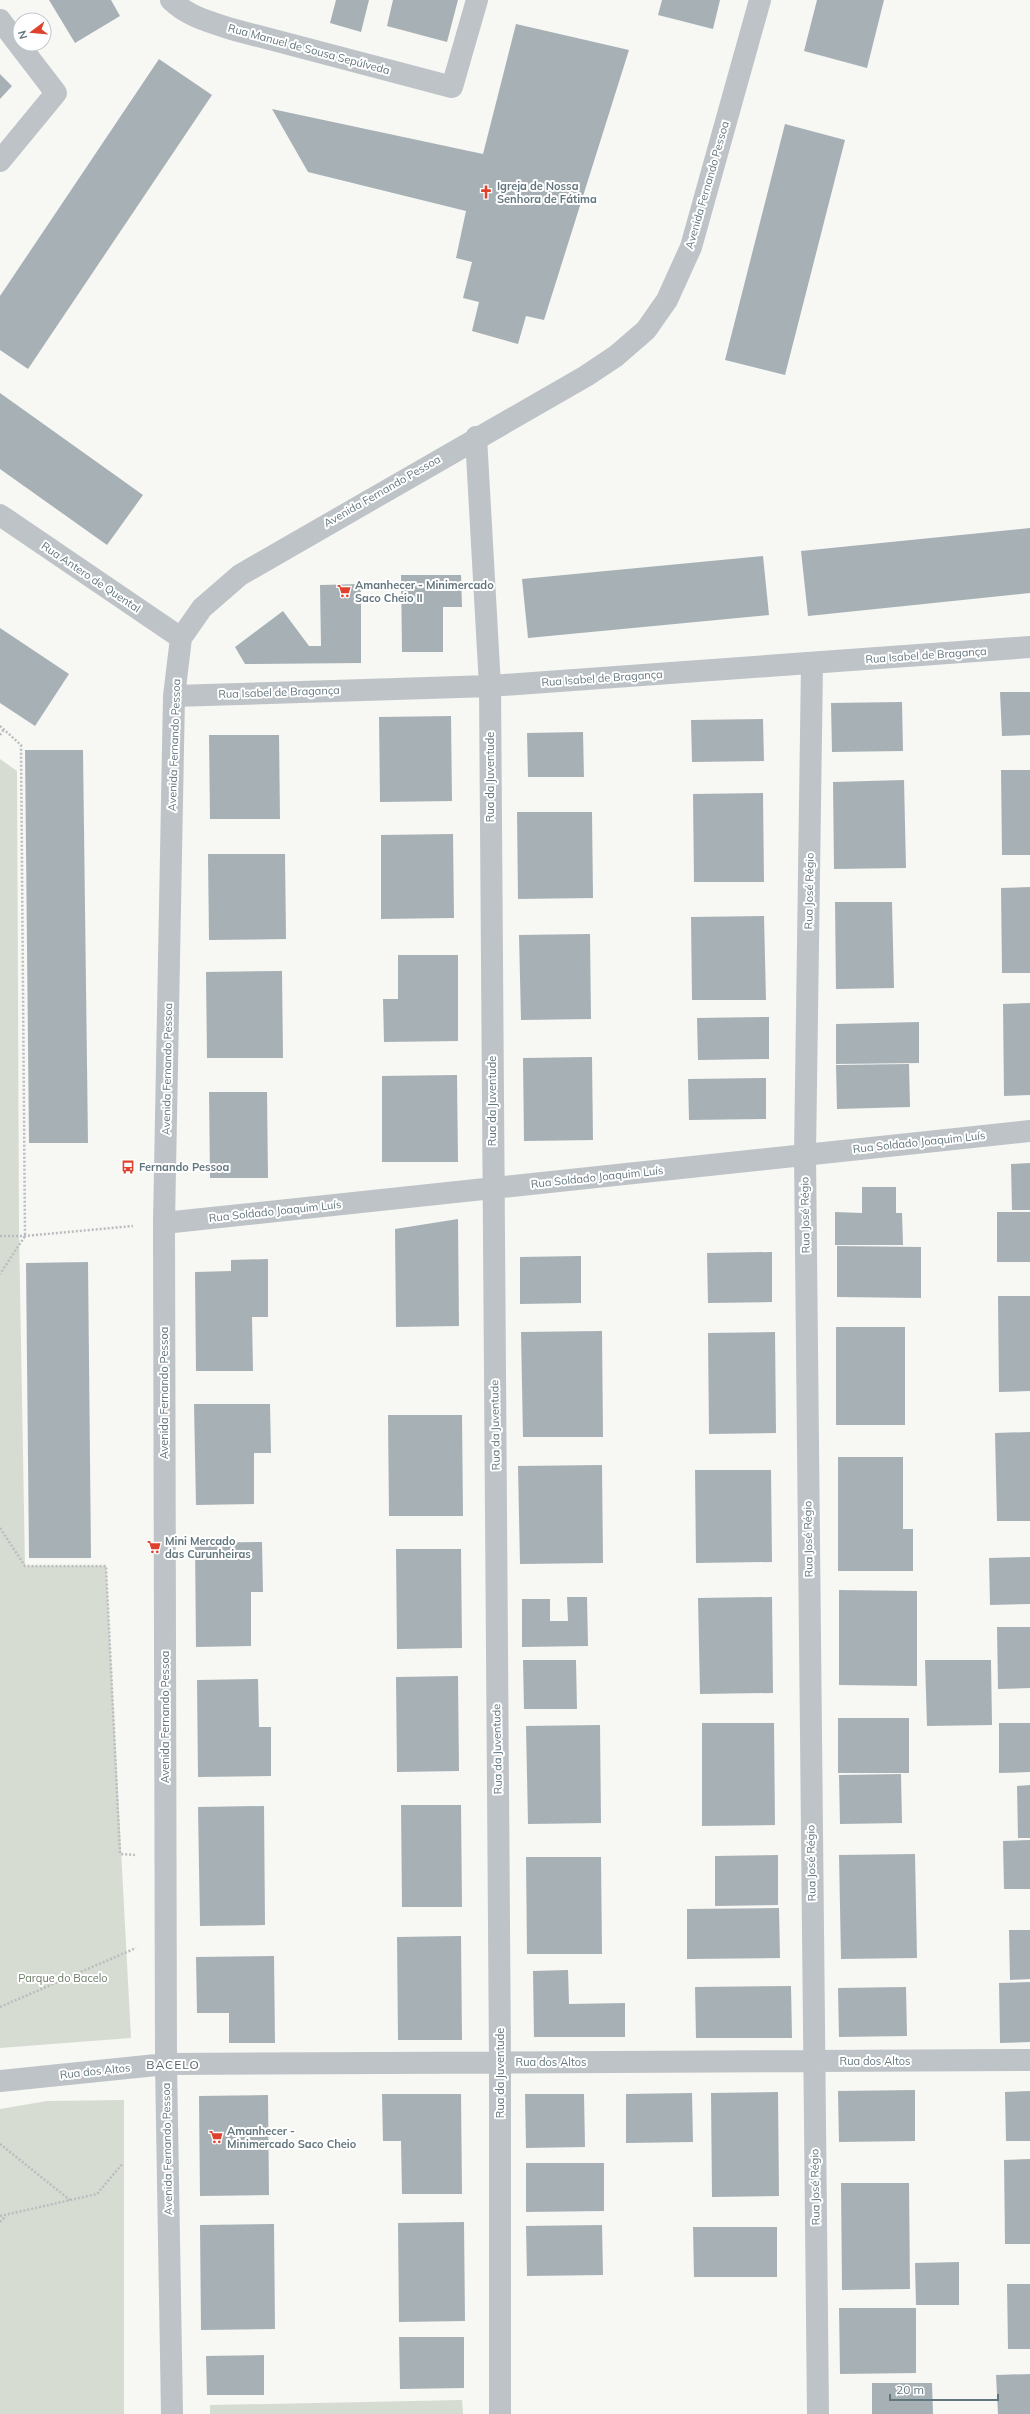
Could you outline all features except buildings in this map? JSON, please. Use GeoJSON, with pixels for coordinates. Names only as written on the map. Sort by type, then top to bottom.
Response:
{"type":"FeatureCollection","features":[{"type":"Feature","properties":{"kind":"street","name":"Rua Manuel de Sousa Sepúlveda"},"geometry":{"type":"LineString","coordinates":[[172,0],[177,6],[200,19],[235,30],[452,87],[477,0]]}},
{"type":"Feature","properties":{"kind":"street","name":"Avenida Fernando Pessoa"},"geometry":{"type":"LineString","coordinates":[[172,2414],[166,2064],[164,1222],[174,696],[181,638],[202,608],[240,575],[476,437],[586,376],[616,356],[646,330],[667,300],[691,247],[760,0]]}},
{"type":"Feature","properties":{"kind":"street"},"geometry":{"type":"LineString","coordinates":[[0,20],[56,93],[0,161]]}},
{"type":"Feature","properties":{"kind":"street","name":"Rua da Juventude"},"geometry":{"type":"LineString","coordinates":[[476,437],[490,686],[492,1188],[500,2063],[500,2414]]}},
{"type":"Feature","properties":{"kind":"street","name":"Rua Antero de Quental"},"geometry":{"type":"LineString","coordinates":[[0,516],[181,638]]}},
{"type":"Feature","properties":{"kind":"street","name":"Rua Isabel de Bragança"},"geometry":{"type":"LineString","coordinates":[[174,696],[490,686],[812,664],[1030,647]]}},
{"type":"Feature","properties":{"kind":"street","name":"Rua José Régio"},"geometry":{"type":"LineString","coordinates":[[812,664],[805,1154],[813,2061],[818,2414]]}},
{"type":"Feature","properties":{"kind":"street","name":"Rua Soldado Joaquim Luís"},"geometry":{"type":"LineString","coordinates":[[164,1222],[1030,1131]]}},
{"type":"Feature","properties":{"kind":"street","name":"Rua dos Altos"},"geometry":{"type":"LineString","coordinates":[[0,2081],[166,2064],[1030,2060]]}},
{"type":"Feature","properties":{"kind":"path"},"geometry":{"type":"LineString","coordinates":[[0,726],[21,745],[25,1236],[0,1274]]}},
{"type":"Feature","properties":{"kind":"path"},"geometry":{"type":"LineString","coordinates":[[0,735],[4,729]]}},
{"type":"Feature","properties":{"kind":"path"},"geometry":{"type":"LineString","coordinates":[[0,1236],[25,1236],[164,1222]]}},
{"type":"Feature","properties":{"kind":"path"},"geometry":{"type":"LineString","coordinates":[[0,1528],[25,1566],[106,1566],[120,1854]]}},
{"type":"Feature","properties":{"kind":"path"},"geometry":{"type":"LineString","coordinates":[[0,2007],[137,1947]]}},
{"type":"Feature","properties":{"kind":"path"},"geometry":{"type":"LineString","coordinates":[[0,2144],[70,2201]]}},
{"type":"Feature","properties":{"kind":"path"},"geometry":{"type":"LineString","coordinates":[[0,2216],[6,2216],[97,2194],[123,2163]]}},
{"type":"Feature","properties":{"kind":"path"},"geometry":{"type":"LineString","coordinates":[[0,2222],[6,2216]]}},
{"type":"Feature","properties":{"kind":"green space","name":"Parque do Bacelo"},"geometry":{"type":"Polygon","coordinates":[[[0,759],[17,771],[19,1229],[25,1566],[106,1566],[131,2038],[0,2048],[0,759]]]}},
{"type":"Feature","properties":{"kind":"green space"},"geometry":{"type":"Polygon","coordinates":[[[124,2100],[124,2414],[0,2414],[0,2109],[47,2101],[124,2100]]]}},
{"type":"Feature","properties":{"kind":"green space"},"geometry":{"type":"Polygon","coordinates":[[[462,2400],[463,2414],[210,2414],[210,2405],[462,2400]]]}},
{"type":"Feature","properties":{"kind":"place","name":"Igreja de Nossa Senhora de Fátima"},"geometry":{"type":"Point","coordinates":[486,192]}},
{"type":"Feature","properties":{"kind":"place","name":"Amanhecer - Minimercado Saco Cheio II"},"geometry":{"type":"Point","coordinates":[344,591]}},
{"type":"Feature","properties":{"kind":"place","name":"Fernando Pessoa"},"geometry":{"type":"Point","coordinates":[128,1167]}},
{"type":"Feature","properties":{"kind":"place","name":"Mini Mercado das Curunheiras"},"geometry":{"type":"Point","coordinates":[154,1547]}},
{"type":"Feature","properties":{"kind":"place","name":"Amanhecer - Minimercado Saco Cheio"},"geometry":{"type":"Point","coordinates":[216,2137]}},
{"type":"Feature","properties":{"kind":"district","name":"BACELO"},"geometry":{"type":"Point","coordinates":[173,2064]}}]}
